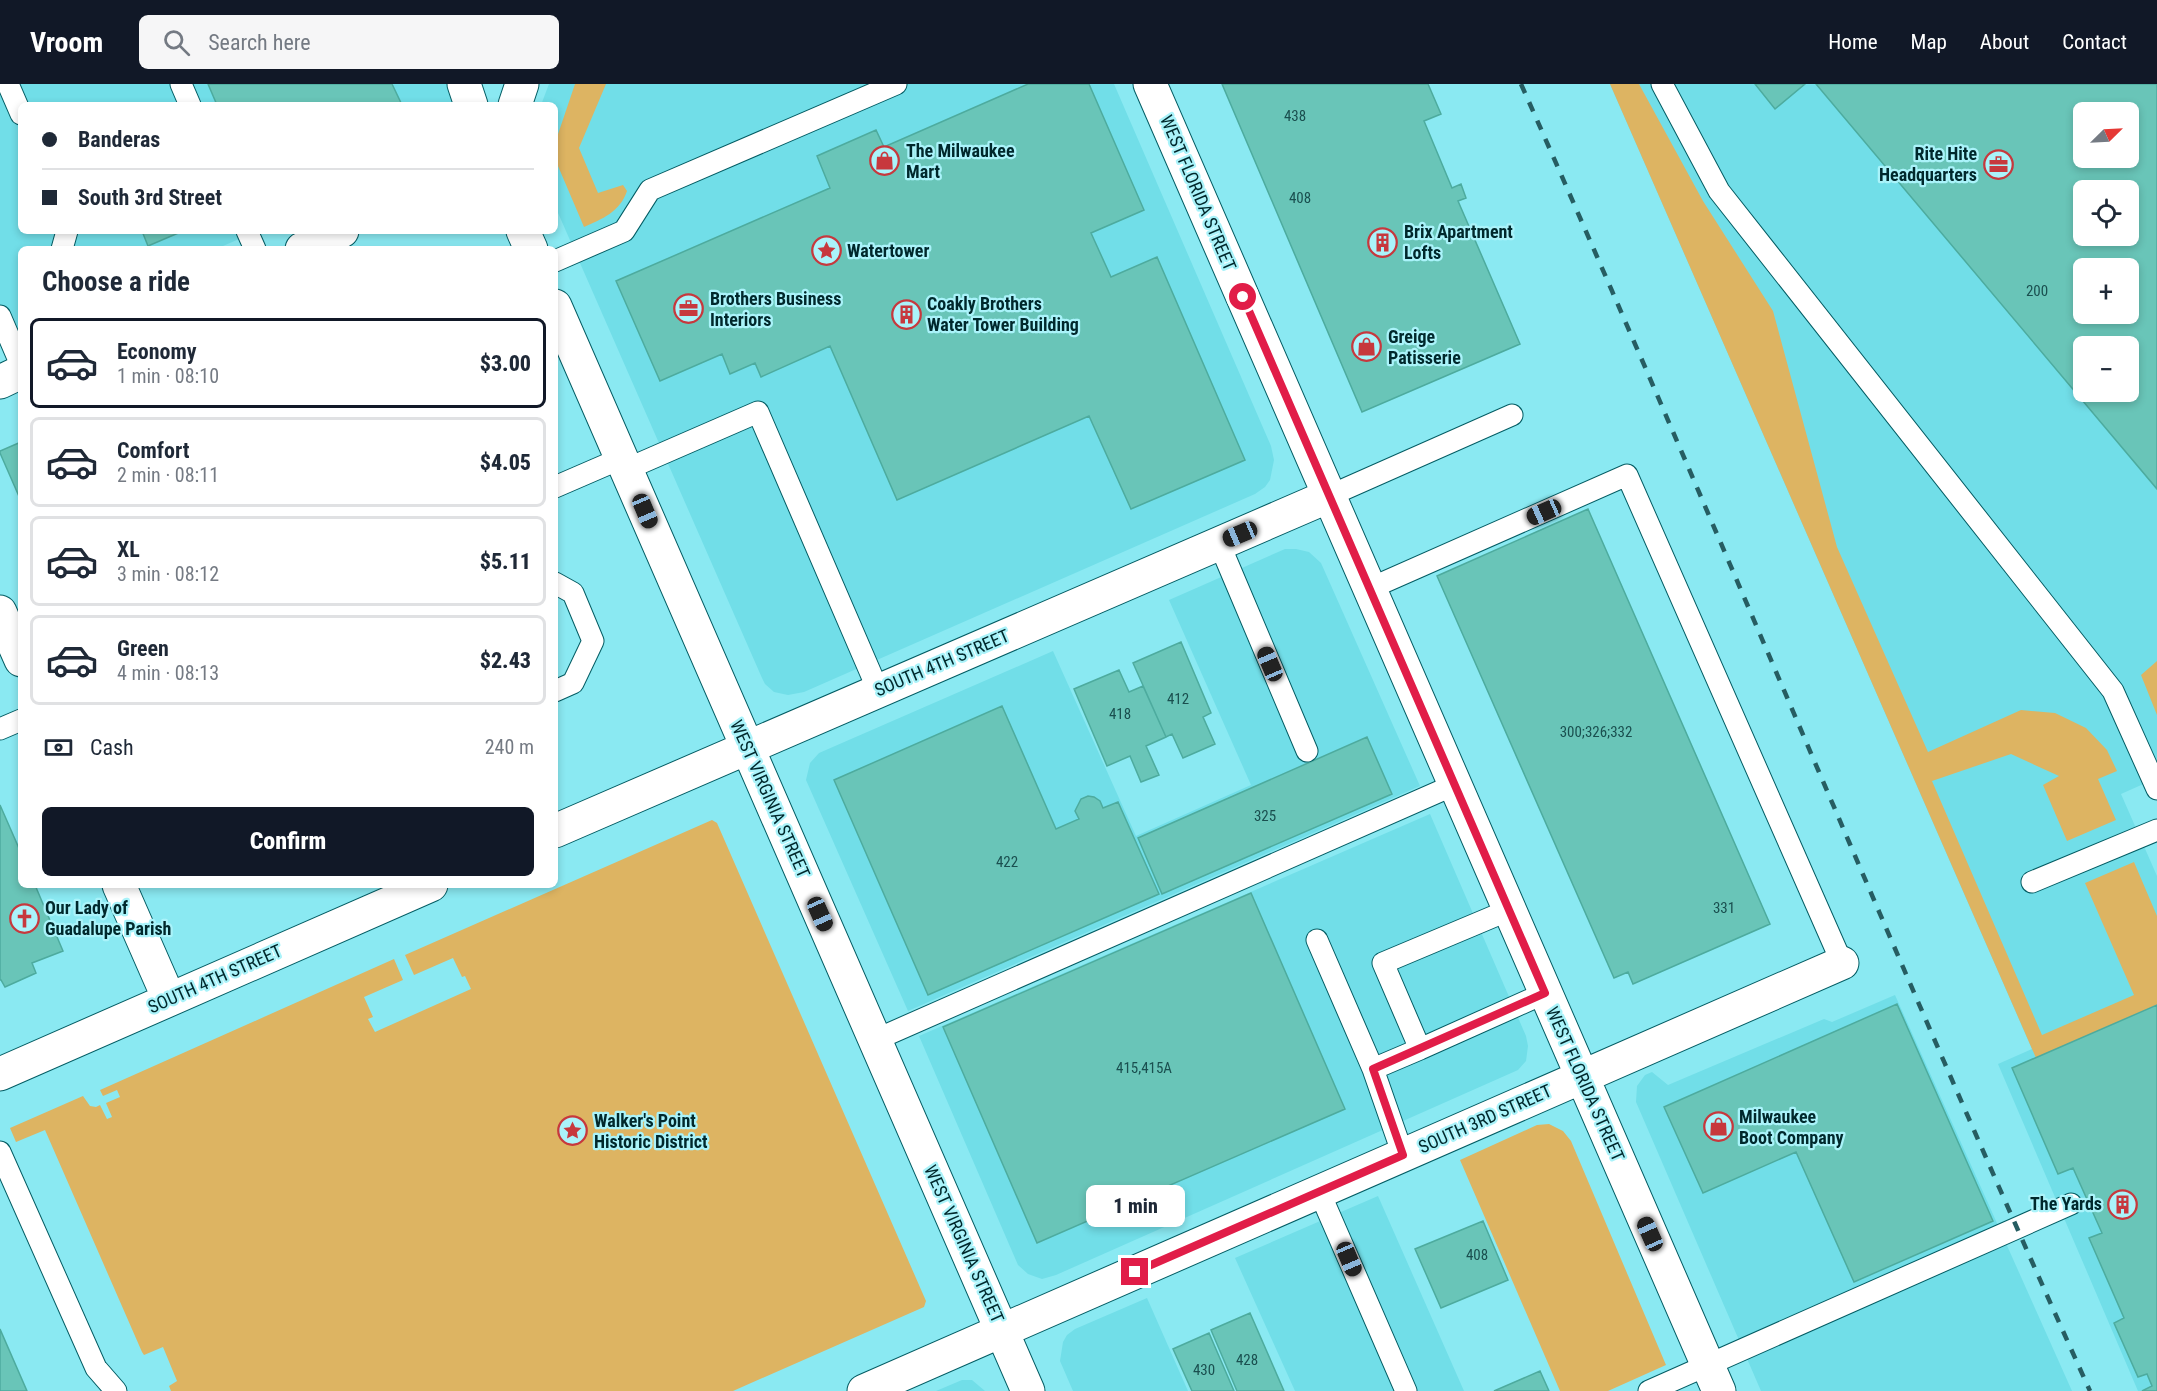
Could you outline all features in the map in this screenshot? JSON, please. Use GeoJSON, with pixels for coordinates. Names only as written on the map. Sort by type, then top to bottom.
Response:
{"type":"FeatureCollection","features":[{"type":"Feature","properties":{"kind":"street"},"geometry":{"type":"LineString","coordinates":[[464,84],[470,102]]}},
{"type":"Feature","properties":{"kind":"street"},"geometry":{"type":"LineString","coordinates":[[516,102],[522,84]]}},
{"type":"Feature","properties":{"kind":"street","name":"WEST FLORIDA STREET"},"geometry":{"type":"LineString","coordinates":[[1150,84],[1714,1378]]}},
{"type":"Feature","properties":{"kind":"street"},"geometry":{"type":"LineString","coordinates":[[309,246],[335,234]]}},
{"type":"Feature","properties":{"kind":"street","name":"WEST VIRGINIA STREET"},"geometry":{"type":"LineString","coordinates":[[558,313],[1028,1391]]}},
{"type":"Feature","properties":{"kind":"street"},"geometry":{"type":"LineString","coordinates":[[0,382],[18,373]]}},
{"type":"Feature","properties":{"kind":"street","name":"SOUTH 4TH STREET"},"geometry":{"type":"LineString","coordinates":[[558,830],[1329,496]]}},
{"type":"Feature","properties":{"kind":"street"},"geometry":{"type":"LineString","coordinates":[[0,612],[18,653]]}},
{"type":"Feature","properties":{"kind":"street"},"geometry":{"type":"LineString","coordinates":[[120,888],[169,999]]}},
{"type":"Feature","properties":{"kind":"street","name":"SOUTH 4TH STREET"},"geometry":{"type":"LineString","coordinates":[[0,1074],[424,888]]}},
{"type":"Feature","properties":{"kind":"street","name":"SOUTH 3RD STREET"},"geometry":{"type":"LineString","coordinates":[[864,1391],[1842,963]]}},
{"type":"Feature","properties":{"kind":"lane"},"geometry":{"type":"LineString","coordinates":[[8,84],[18,107]]}},
{"type":"Feature","properties":{"kind":"lane"},"geometry":{"type":"LineString","coordinates":[[181,84],[189,102]]}},
{"type":"Feature","properties":{"kind":"lane"},"geometry":{"type":"LineString","coordinates":[[558,260],[624,231],[650,190],[896,84]]}},
{"type":"Feature","properties":{"kind":"lane"},"geometry":{"type":"LineString","coordinates":[[1662,84],[1719,191],[2113,691],[2157,789]]}},
{"type":"Feature","properties":{"kind":"lane"},"geometry":{"type":"LineString","coordinates":[[0,316],[18,359]]}},
{"type":"Feature","properties":{"kind":"lane"},"geometry":{"type":"LineString","coordinates":[[558,486],[758,412],[878,690]]}},
{"type":"Feature","properties":{"kind":"lane"},"geometry":{"type":"LineString","coordinates":[[1329,496],[1512,415]]}},
{"type":"Feature","properties":{"kind":"lane"},"geometry":{"type":"LineString","coordinates":[[1371,588],[1627,476],[1842,963]]}},
{"type":"Feature","properties":{"kind":"lane"},"geometry":{"type":"LineString","coordinates":[[1219,543],[1307,752]]}},
{"type":"Feature","properties":{"kind":"lane"},"geometry":{"type":"LineString","coordinates":[[558,585],[573,593],[593,641],[573,683],[558,690]]}},
{"type":"Feature","properties":{"kind":"lane"},"geometry":{"type":"LineString","coordinates":[[0,729],[18,721]]}},
{"type":"Feature","properties":{"kind":"lane"},"geometry":{"type":"LineString","coordinates":[[875,1040],[1454,785]]}},
{"type":"Feature","properties":{"kind":"lane"},"geometry":{"type":"LineString","coordinates":[[2032,882],[2157,830]]}},
{"type":"Feature","properties":{"kind":"lane"},"geometry":{"type":"LineString","coordinates":[[1420,1049],[1383,963],[1509,910]]}},
{"type":"Feature","properties":{"kind":"lane"},"geometry":{"type":"LineString","coordinates":[[1317,940],[1373,1069],[1403,1155]]}},
{"type":"Feature","properties":{"kind":"lane"},"geometry":{"type":"LineString","coordinates":[[1373,1069],[1545,993]]}},
{"type":"Feature","properties":{"kind":"lane"},"geometry":{"type":"LineString","coordinates":[[0,1152],[96,1368],[116,1391]]}},
{"type":"Feature","properties":{"kind":"lane"},"geometry":{"type":"LineString","coordinates":[[1320,1191],[1406,1391]]}},
{"type":"Feature","properties":{"kind":"lane"},"geometry":{"type":"LineString","coordinates":[[1649,1391],[1714,1378],[2071,1204]]}},
{"type":"Feature","properties":{"kind":"shaded area"},"geometry":{"type":"Polygon","coordinates":[[[0,84],[449,84],[456,102],[18,102],[18,234],[251,234],[223,246],[18,246],[18,335],[0,343],[0,84]]]}},
{"type":"Feature","properties":{"kind":"shaded area"},"geometry":{"type":"Polygon","coordinates":[[[549,84],[1114,84],[1271,446],[1274,460],[1270,480],[1255,494],[804,692],[788,695],[774,692],[762,678],[558,213],[558,102],[542,102],[549,84]]]}},
{"type":"Feature","properties":{"kind":"shaded area"},"geometry":{"type":"Polygon","coordinates":[[[575,84],[606,84],[579,148],[598,193],[623,185],[627,191],[615,210],[584,227],[558,166],[558,134],[575,84]]]}},
{"type":"Feature","properties":{"kind":"shaded area"},"geometry":{"type":"Polygon","coordinates":[[[1610,84],[2157,84],[2157,778],[2121,794],[2157,876],[2157,1391],[2138,1391],[1998,1064],[2032,1049],[1610,84]]]}},
{"type":"Feature","properties":{"kind":"shaded area"},"geometry":{"type":"Polygon","coordinates":[[[1610,84],[1639,84],[1703,201],[1773,311],[1837,547],[1928,752],[2021,710],[2055,713],[2086,728],[2107,750],[2117,771],[2098,779],[2116,820],[2067,841],[2043,785],[2059,776],[2011,754],[1932,781],[2042,1035],[2134,995],[2085,883],[2134,862],[2157,916],[2157,1005],[2036,1058],[1610,84]]]}},
{"type":"Feature","properties":{"kind":"shaded area"},"geometry":{"type":"Polygon","coordinates":[[[1285,549],[1309,552],[1321,563],[1420,786],[908,1011],[806,780],[810,763],[819,753],[1053,651],[1136,836],[1251,785],[1169,600],[1285,549]]]}},
{"type":"Feature","properties":{"kind":"shaded area"},"geometry":{"type":"Polygon","coordinates":[[[2157,661],[2157,715],[2141,675],[2157,661]]]}},
{"type":"Feature","properties":{"kind":"shaded area"},"geometry":{"type":"Polygon","coordinates":[[[1430,814],[1526,1036],[1528,1046],[1526,1061],[1518,1070],[1056,1275],[1042,1279],[1028,1274],[1018,1265],[919,1036],[1430,814]]]}},
{"type":"Feature","properties":{"kind":"shaded area"},"geometry":{"type":"Polygon","coordinates":[[[712,820],[717,823],[926,1301],[924,1307],[733,1391],[171,1391],[169,1386],[177,1381],[163,1347],[144,1355],[142,1352],[45,1130],[16,1142],[10,1128],[83,1096],[90,1106],[100,1105],[107,1119],[112,1117],[106,1103],[120,1097],[117,1090],[103,1096],[100,1090],[394,959],[403,980],[364,997],[373,1017],[368,1019],[375,1032],[471,989],[453,958],[414,975],[405,955],[712,820]]]}},
{"type":"Feature","properties":{"kind":"shaded area"},"geometry":{"type":"Polygon","coordinates":[[[1895,995],[2072,1391],[1761,1391],[1636,1102],[1637,1086],[1645,1075],[1652,1072],[1668,1085],[1824,1019],[1832,1022],[1895,995]]]}},
{"type":"Feature","properties":{"kind":"shaded area"},"geometry":{"type":"Polygon","coordinates":[[[1549,1124],[1563,1131],[1571,1141],[1666,1365],[1608,1391],[1560,1391],[1460,1160],[1537,1125],[1549,1124]]]}},
{"type":"Feature","properties":{"kind":"shaded area"},"geometry":{"type":"Polygon","coordinates":[[[1378,1196],[1464,1391],[1295,1391],[1235,1258],[1378,1196]]]}},
{"type":"Feature","properties":{"kind":"shaded area"},"geometry":{"type":"Polygon","coordinates":[[[1147,1298],[1188,1391],[1073,1391],[1060,1361],[1063,1342],[1067,1335],[1075,1329],[1147,1298]]]}},
{"type":"Feature","properties":{"kind":"shaded area"},"geometry":{"type":"Polygon","coordinates":[[[962,1380],[972,1380],[985,1391],[936,1391],[962,1380]]]}},
{"type":"Feature","properties":{"kind":"building"},"geometry":{"type":"Polygon","coordinates":[[[208,84],[392,84],[401,102],[216,102],[208,84]]]}},
{"type":"Feature","properties":{"kind":"building","name":"Coakly Brothers Water Tower Building"},"geometry":{"type":"Polygon","coordinates":[[[1028,84],[1089,84],[1144,210],[1091,233],[1111,277],[1157,257],[1245,460],[1131,509],[1089,416],[897,500],[830,346],[761,377],[755,363],[730,374],[722,354],[660,381],[616,281],[830,188],[817,156],[876,130],[884,147],[1028,84]]]}},
{"type":"Feature","properties":{"kind":"building","name":"Brix Apartment Lofts"},"geometry":{"type":"Polygon","coordinates":[[[1222,84],[1428,84],[1441,114],[1424,121],[1452,188],[1461,184],[1466,198],[1458,201],[1520,344],[1362,412],[1222,84]]]}},
{"type":"Feature","properties":{"kind":"building"},"geometry":{"type":"Polygon","coordinates":[[[1755,84],[1805,84],[1775,109],[1755,84]]]}},
{"type":"Feature","properties":{"kind":"building"},"geometry":{"type":"Polygon","coordinates":[[[1816,84],[2157,84],[2157,489],[2084,402],[2139,402],[2139,336],[2073,336],[2073,389],[1816,84]]]}},
{"type":"Feature","properties":{"kind":"building"},"geometry":{"type":"Polygon","coordinates":[[[143,234],[176,234],[148,246],[143,234]]]}},
{"type":"Feature","properties":{"kind":"building"},"geometry":{"type":"Polygon","coordinates":[[[18,443],[18,494],[0,453],[18,443]]]}},
{"type":"Feature","properties":{"kind":"building"},"geometry":{"type":"Polygon","coordinates":[[[1588,509],[1770,924],[1633,984],[1628,972],[1614,978],[1437,576],[1588,509]]]}},
{"type":"Feature","properties":{"kind":"building"},"geometry":{"type":"Polygon","coordinates":[[[1181,642],[1211,713],[1203,717],[1215,744],[1183,758],[1172,734],[1166,737],[1133,663],[1181,642]]]}},
{"type":"Feature","properties":{"kind":"building"},"geometry":{"type":"Polygon","coordinates":[[[1119,670],[1129,692],[1143,686],[1166,737],[1146,746],[1159,775],[1141,782],[1130,756],[1107,766],[1074,689],[1119,670]]]}},
{"type":"Feature","properties":{"kind":"building"},"geometry":{"type":"Polygon","coordinates":[[[1002,706],[1056,829],[1079,819],[1075,811],[1081,799],[1088,796],[1094,797],[1100,801],[1103,808],[1118,802],[1159,894],[928,995],[834,780],[1002,706]]]}},
{"type":"Feature","properties":{"kind":"building"},"geometry":{"type":"Polygon","coordinates":[[[1367,737],[1392,794],[1162,894],[1138,838],[1367,737]]]}},
{"type":"Feature","properties":{"kind":"building","name":"Our Lady of Guadalupe Parish"},"geometry":{"type":"Polygon","coordinates":[[[0,805],[18,846],[18,888],[36,888],[63,951],[32,963],[36,973],[5,987],[0,980],[0,805]]]}},
{"type":"Feature","properties":{"kind":"building"},"geometry":{"type":"Polygon","coordinates":[[[1251,893],[1345,1109],[1037,1243],[943,1027],[1251,893]]]}},
{"type":"Feature","properties":{"kind":"building"},"geometry":{"type":"Polygon","coordinates":[[[1897,1004],[1993,1221],[1854,1282],[1796,1152],[1703,1193],[1664,1107],[1897,1004]]]}},
{"type":"Feature","properties":{"kind":"building","name":"The Yards"},"geometry":{"type":"Polygon","coordinates":[[[2157,1005],[2157,1391],[2142,1391],[2152,1386],[2147,1374],[2138,1377],[2114,1323],[2124,1318],[2089,1238],[2102,1233],[2073,1168],[2058,1174],[2012,1068],[2157,1005]]]}},
{"type":"Feature","properties":{"kind":"building"},"geometry":{"type":"Polygon","coordinates":[[[1483,1221],[1508,1280],[1441,1308],[1415,1249],[1483,1221]]]}},
{"type":"Feature","properties":{"kind":"building"},"geometry":{"type":"Polygon","coordinates":[[[1250,1313],[1284,1391],[1237,1391],[1211,1330],[1250,1313]]]}},
{"type":"Feature","properties":{"kind":"building"},"geometry":{"type":"Polygon","coordinates":[[[0,1329],[27,1391],[0,1391],[0,1329]]]}},
{"type":"Feature","properties":{"kind":"building"},"geometry":{"type":"Polygon","coordinates":[[[1209,1333],[1234,1391],[1192,1391],[1173,1349],[1209,1333]]]}},
{"type":"Feature","properties":{"kind":"building"},"geometry":{"type":"Polygon","coordinates":[[[1540,1371],[1549,1391],[1494,1391],[1540,1371]]]}},
{"type":"Feature","properties":{"kind":"railway"},"geometry":{"type":"LineString","coordinates":[[1521,84],[1946,1065],[2090,1391]]}},
{"type":"Feature","properties":{"kind":"place","name":"The Milwaukee Mart"},"geometry":{"type":"Point","coordinates":[885,161]}},
{"type":"Feature","properties":{"kind":"place","name":"Rite Hite Headquarters"},"geometry":{"type":"Point","coordinates":[1998,164]}},
{"type":"Feature","properties":{"kind":"place","name":"Brix Apartment Lofts"},"geometry":{"type":"Point","coordinates":[1383,242]}},
{"type":"Feature","properties":{"kind":"place","name":"Watertower"},"geometry":{"type":"Point","coordinates":[826,251]}},
{"type":"Feature","properties":{"kind":"place","name":"Brothers Business Interiors"},"geometry":{"type":"Point","coordinates":[689,309]}},
{"type":"Feature","properties":{"kind":"place","name":"Coakly Brothers Water Tower Building"},"geometry":{"type":"Point","coordinates":[906,314]}},
{"type":"Feature","properties":{"kind":"place","name":"Greige Patisserie"},"geometry":{"type":"Point","coordinates":[1367,347]}},
{"type":"Feature","properties":{"kind":"place","name":"Our Lady of Guadalupe Parish"},"geometry":{"type":"Point","coordinates":[24,918]}},
{"type":"Feature","properties":{"kind":"place","name":"Milwaukee Boot Company"},"geometry":{"type":"Point","coordinates":[1718,1127]}},
{"type":"Feature","properties":{"kind":"place","name":"Walker's Point Historic District"},"geometry":{"type":"Point","coordinates":[573,1131]}},
{"type":"Feature","properties":{"kind":"place","name":"The Yards"},"geometry":{"type":"Point","coordinates":[2123,1204]}},
{"type":"Feature","properties":{"kind":"route"},"geometry":{"type":"LineString","coordinates":[[1135,1272],[1403,1155],[1373,1069],[1545,993],[1243,297]]}}]}
